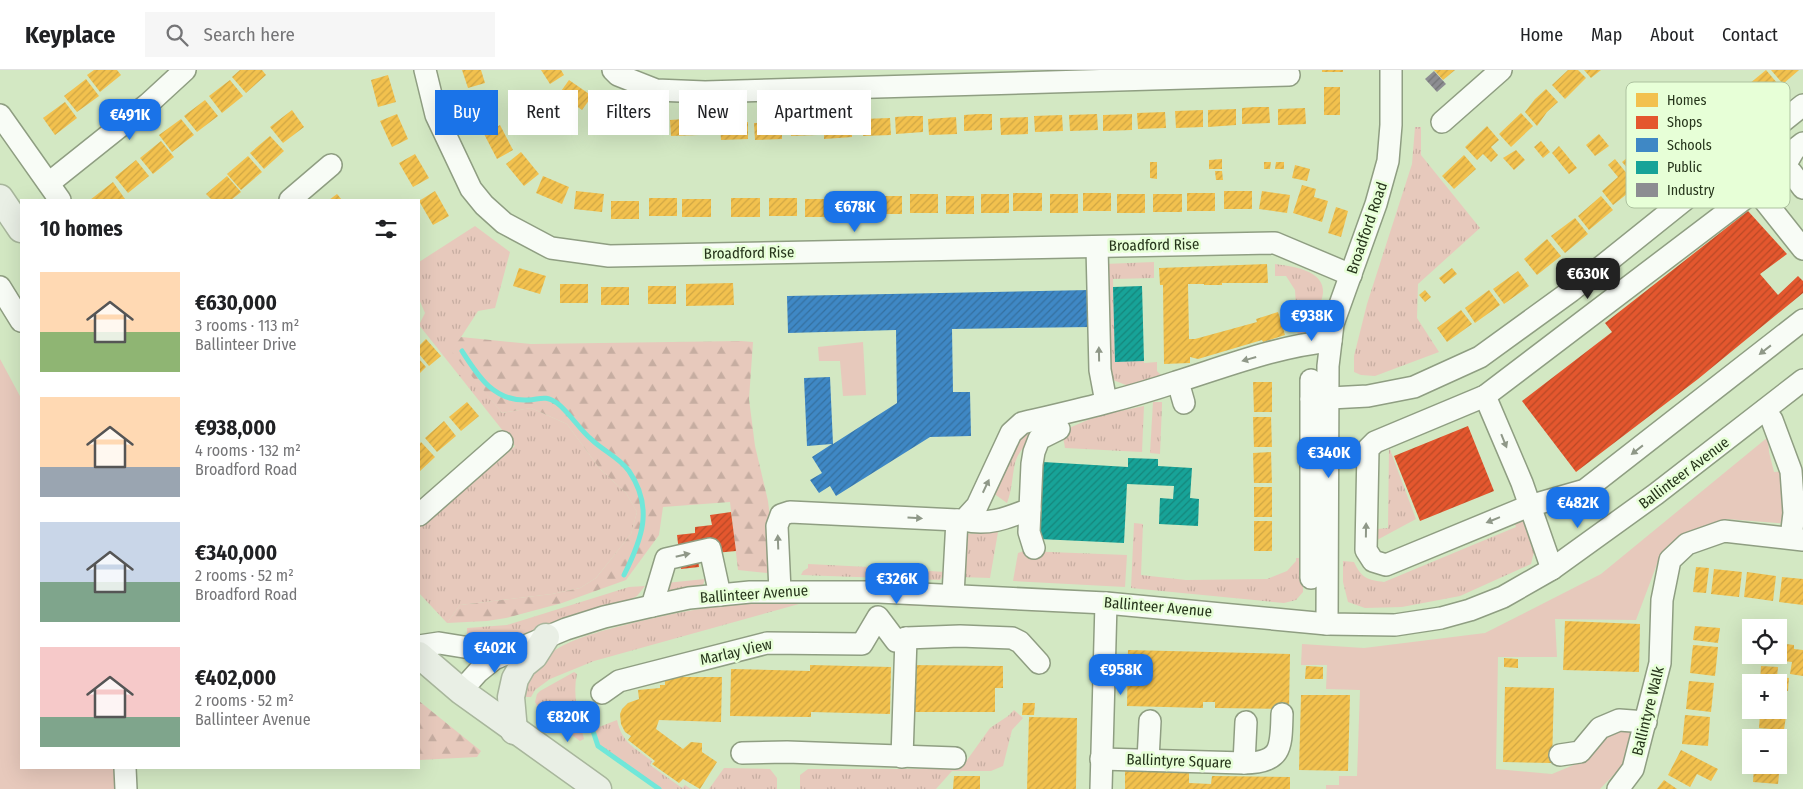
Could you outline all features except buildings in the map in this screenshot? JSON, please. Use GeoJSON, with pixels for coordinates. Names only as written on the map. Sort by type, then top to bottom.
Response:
{"type":"FeatureCollection","features":[{"type":"Feature","properties":{"kind":"main road"},"geometry":{"type":"LineString","coordinates":[[0,198],[20,228]]}},
{"type":"Feature","properties":{"kind":"main road"},"geometry":{"type":"LineString","coordinates":[[514,731],[511,697],[515,679],[523,665],[534,656],[546,637]]}},
{"type":"Feature","properties":{"kind":"main road"},"geometry":{"type":"LineString","coordinates":[[420,656],[461,691],[514,731],[598,789]]}},
{"type":"Feature","properties":{"kind":"street"},"geometry":{"type":"LineString","coordinates":[[0,115],[55,192],[185,70]]}},
{"type":"Feature","properties":{"kind":"street","name":"Broadford Rise"},"geometry":{"type":"LineString","coordinates":[[426,70],[436,115],[471,189],[484,205],[504,223],[551,248],[609,256],[723,252],[1097,247],[1275,242],[1351,275]]}},
{"type":"Feature","properties":{"kind":"street"},"geometry":{"type":"LineString","coordinates":[[613,70],[618,74],[656,90],[704,92],[1029,76],[1289,74]]}},
{"type":"Feature","properties":{"kind":"street","name":"Broadford Road"},"geometry":{"type":"LineString","coordinates":[[1327,624],[1320,553],[1317,392],[1328,366],[1336,316],[1376,204],[1388,161],[1391,125],[1390,70]]}},
{"type":"Feature","properties":{"kind":"street"},"geometry":{"type":"LineString","coordinates":[[1442,122],[1501,70]]}},
{"type":"Feature","properties":{"kind":"street"},"geometry":{"type":"LineString","coordinates":[[1790,115],[1803,105]]}},
{"type":"Feature","properties":{"kind":"street"},"geometry":{"type":"LineString","coordinates":[[1790,158],[1794,150],[1803,143]]}},
{"type":"Feature","properties":{"kind":"street"},"geometry":{"type":"LineString","coordinates":[[291,199],[330,165]]}},
{"type":"Feature","properties":{"kind":"street"},"geometry":{"type":"LineString","coordinates":[[1790,172],[1803,188]]}},
{"type":"Feature","properties":{"kind":"street"},"geometry":{"type":"LineString","coordinates":[[1317,392],[1368,396],[1414,386],[1480,357],[1571,291],[1675,208]]}},
{"type":"Feature","properties":{"kind":"street"},"geometry":{"type":"LineString","coordinates":[[1732,208],[1485,396],[1375,442],[1368,449],[1366,550],[1372,561],[1386,565],[1529,506],[1585,490],[1803,320]]}},
{"type":"Feature","properties":{"kind":"street"},"geometry":{"type":"LineString","coordinates":[[1770,208],[1803,249]]}},
{"type":"Feature","properties":{"kind":"street"},"geometry":{"type":"LineString","coordinates":[[1097,247],[1100,370],[1106,402]]}},
{"type":"Feature","properties":{"kind":"street"},"geometry":{"type":"LineString","coordinates":[[0,287],[20,319]]}},
{"type":"Feature","properties":{"kind":"street"},"geometry":{"type":"LineString","coordinates":[[953,595],[960,520],[977,506],[1011,433],[1022,423],[1178,382],[1204,372],[1299,344],[1331,341]]}},
{"type":"Feature","properties":{"kind":"street","name":"Ballinteer Avenue"},"geometry":{"type":"LineString","coordinates":[[461,691],[482,668],[494,659],[546,637],[604,617],[720,594],[780,591],[953,595],[1106,603],[1327,624],[1395,625],[1441,618],[1470,610],[1503,597],[1552,569],[1656,494],[1803,380]]}},
{"type":"Feature","properties":{"kind":"street"},"geometry":{"type":"LineString","coordinates":[[1178,382],[1184,403]]}},
{"type":"Feature","properties":{"kind":"street"},"geometry":{"type":"LineString","coordinates":[[1485,396],[1522,483],[1552,569]]}},
{"type":"Feature","properties":{"kind":"street"},"geometry":{"type":"LineString","coordinates":[[1765,410],[1797,469],[1794,513],[1797,539]]}},
{"type":"Feature","properties":{"kind":"street"},"geometry":{"type":"LineString","coordinates":[[1034,548],[1029,532],[1034,452],[1039,440],[1059,429]]}},
{"type":"Feature","properties":{"kind":"street"},"geometry":{"type":"LineString","coordinates":[[420,514],[502,442]]}},
{"type":"Feature","properties":{"kind":"street"},"geometry":{"type":"LineString","coordinates":[[780,591],[778,526],[781,515],[790,512],[960,520],[977,523],[992,522],[1030,509]]}},
{"type":"Feature","properties":{"kind":"street","name":"Ballintyre Walk"},"geometry":{"type":"LineString","coordinates":[[1618,789],[1633,769],[1660,663],[1662,600],[1670,560],[1687,544],[1724,531],[1797,539]]}},
{"type":"Feature","properties":{"kind":"street"},"geometry":{"type":"LineString","coordinates":[[652,606],[666,559],[710,549],[720,594]]}},
{"type":"Feature","properties":{"kind":"street"},"geometry":{"type":"LineString","coordinates":[[1310,578],[1320,553]]}},
{"type":"Feature","properties":{"kind":"street"},"geometry":{"type":"LineString","coordinates":[[879,592],[878,617],[896,641],[906,638],[960,636],[1012,638],[1020,642],[1039,664]]}},
{"type":"Feature","properties":{"kind":"street"},"geometry":{"type":"LineString","coordinates":[[1101,789],[1106,603]]}},
{"type":"Feature","properties":{"kind":"street","name":"Marlay View"},"geometry":{"type":"LineString","coordinates":[[602,693],[619,681],[767,643],[862,644],[878,617]]}},
{"type":"Feature","properties":{"kind":"street"},"geometry":{"type":"LineString","coordinates":[[902,757],[906,638]]}},
{"type":"Feature","properties":{"kind":"street"},"geometry":{"type":"LineString","coordinates":[[420,646],[439,643],[507,654]]}},
{"type":"Feature","properties":{"kind":"street"},"geometry":{"type":"LineString","coordinates":[[1246,722],[1250,763],[1266,761],[1275,755],[1282,743],[1282,714]]}},
{"type":"Feature","properties":{"kind":"street"},"geometry":{"type":"LineString","coordinates":[[1560,755],[1580,752],[1600,728],[1619,720],[1646,722]]}},
{"type":"Feature","properties":{"kind":"street"},"geometry":{"type":"LineString","coordinates":[[1148,760],[1150,721]]}},
{"type":"Feature","properties":{"kind":"street"},"geometry":{"type":"LineString","coordinates":[[742,753],[787,752],[955,758]]}},
{"type":"Feature","properties":{"kind":"street","name":"Ballintyre Square"},"geometry":{"type":"LineString","coordinates":[[1101,759],[1250,763]]}},
{"type":"Feature","properties":{"kind":"street"},"geometry":{"type":"LineString","coordinates":[[125,769],[126,789]]}},
{"type":"Feature","properties":{"kind":"green space"},"geometry":{"type":"Polygon","coordinates":[[[1415,127],[1421,127],[1421,155],[1480,228],[1418,284],[1417,318],[1439,352],[1375,376],[1361,375],[1354,372],[1354,356],[1367,304],[1412,164],[1415,127]]]}},
{"type":"Feature","properties":{"kind":"green space"},"geometry":{"type":"Polygon","coordinates":[[[475,226],[510,252],[495,308],[478,311],[452,351],[502,413],[531,408],[567,424],[600,469],[626,493],[637,512],[631,534],[596,578],[580,588],[552,594],[460,605],[447,623],[420,594],[420,523],[486,466],[495,464],[515,446],[420,326],[425,313],[420,301],[420,261],[475,226]]]}},
{"type":"Feature","properties":{"kind":"green space"},"geometry":{"type":"Polygon","coordinates":[[[1154,262],[1154,278],[1113,279],[1115,359],[1144,359],[1144,363],[1157,362],[1157,371],[1162,376],[1131,387],[1113,380],[1109,376],[1104,264],[1154,262]]]}},
{"type":"Feature","properties":{"kind":"green space"},"geometry":{"type":"Polygon","coordinates":[[[1275,264],[1298,268],[1313,274],[1322,285],[1323,293],[1320,303],[1305,336],[1298,338],[1295,290],[1286,276],[1275,276],[1275,264]]]}},
{"type":"Feature","properties":{"kind":"green space"},"geometry":{"type":"Polygon","coordinates":[[[461,337],[531,344],[753,342],[749,399],[755,446],[768,501],[777,574],[738,570],[730,502],[663,507],[659,535],[626,580],[562,603],[506,618],[447,623],[460,605],[552,594],[580,588],[596,578],[631,534],[637,512],[626,493],[600,469],[567,424],[531,408],[502,413],[451,351],[461,337]]]}},
{"type":"Feature","properties":{"kind":"green space"},"geometry":{"type":"Polygon","coordinates":[[[863,342],[866,395],[843,396],[840,361],[819,361],[818,347],[863,342]]]}},
{"type":"Feature","properties":{"kind":"green space"},"geometry":{"type":"Polygon","coordinates":[[[0,359],[20,396],[20,769],[118,769],[119,789],[0,789],[0,359]]]}},
{"type":"Feature","properties":{"kind":"green space"},"geometry":{"type":"Polygon","coordinates":[[[1153,402],[1162,402],[1160,454],[1150,453],[1153,402]]]}},
{"type":"Feature","properties":{"kind":"green space"},"geometry":{"type":"Polygon","coordinates":[[[1144,406],[1142,452],[1065,448],[1062,431],[1097,416],[1144,406]]]}},
{"type":"Feature","properties":{"kind":"green space"},"geometry":{"type":"Polygon","coordinates":[[[1033,427],[1034,437],[1023,448],[1016,459],[1007,503],[993,493],[1019,436],[1033,427]]]}},
{"type":"Feature","properties":{"kind":"green space"},"geometry":{"type":"Polygon","coordinates":[[[1768,437],[1769,452],[1774,472],[1803,470],[1803,525],[1727,519],[1698,529],[1660,556],[1636,620],[1555,619],[1557,657],[1498,657],[1496,769],[1552,774],[1581,762],[1605,733],[1631,728],[1636,741],[1630,758],[1600,789],[1326,789],[1326,785],[1339,785],[1339,776],[1357,776],[1360,690],[1326,689],[1327,665],[1301,665],[1302,644],[1364,648],[1485,633],[1601,574],[1768,437]]]}},
{"type":"Feature","properties":{"kind":"green space"},"geometry":{"type":"Polygon","coordinates":[[[1389,447],[1416,519],[1377,540],[1377,529],[1388,528],[1389,447]]]}},
{"type":"Feature","properties":{"kind":"green space"},"geometry":{"type":"Polygon","coordinates":[[[1517,516],[1524,521],[1535,548],[1531,564],[1460,596],[1402,607],[1365,608],[1348,602],[1343,582],[1343,561],[1354,562],[1362,575],[1384,582],[1516,527],[1513,517],[1517,516]]]}},
{"type":"Feature","properties":{"kind":"green space"},"geometry":{"type":"Polygon","coordinates":[[[1134,523],[1143,524],[1141,575],[1186,580],[1267,579],[1287,571],[1296,561],[1296,558],[1304,558],[1303,592],[1296,600],[1284,603],[1131,588],[1134,523]]]}},
{"type":"Feature","properties":{"kind":"green space"},"geometry":{"type":"Polygon","coordinates":[[[998,532],[990,578],[960,577],[964,534],[998,532]]]}},
{"type":"Feature","properties":{"kind":"green space"},"geometry":{"type":"Polygon","coordinates":[[[1024,551],[1127,555],[1125,587],[1013,581],[1018,553],[1024,551]]]}},
{"type":"Feature","properties":{"kind":"green space"},"geometry":{"type":"Polygon","coordinates":[[[808,564],[945,572],[940,580],[801,575],[808,568],[808,564]]]}},
{"type":"Feature","properties":{"kind":"green space"},"geometry":{"type":"Polygon","coordinates":[[[705,579],[703,585],[671,591],[667,589],[666,583],[705,579]]]}},
{"type":"Feature","properties":{"kind":"green space"},"geometry":{"type":"Polygon","coordinates":[[[645,586],[637,596],[631,599],[579,614],[503,641],[467,641],[467,628],[507,625],[629,587],[645,586]]]}},
{"type":"Feature","properties":{"kind":"green space"},"geometry":{"type":"Polygon","coordinates":[[[778,601],[858,603],[799,604],[594,661],[550,679],[535,690],[531,697],[523,697],[520,687],[538,663],[550,653],[579,638],[621,626],[680,613],[737,604],[778,601]]]}},
{"type":"Feature","properties":{"kind":"green space"},"geometry":{"type":"Polygon","coordinates":[[[900,605],[1072,611],[1072,613],[900,605]]]}},
{"type":"Feature","properties":{"kind":"green space"},"geometry":{"type":"Polygon","coordinates":[[[574,672],[577,674],[575,690],[578,715],[584,739],[580,741],[542,714],[535,702],[540,691],[574,672]]]}},
{"type":"Feature","properties":{"kind":"green space"},"geometry":{"type":"Polygon","coordinates":[[[420,702],[481,751],[477,757],[420,760],[420,702]]]}},
{"type":"Feature","properties":{"kind":"green space"},"geometry":{"type":"Polygon","coordinates":[[[1014,710],[1023,718],[1012,730],[1003,766],[991,771],[952,771],[936,789],[800,789],[800,775],[808,769],[962,767],[990,728],[1014,710]]]}},
{"type":"Feature","properties":{"kind":"green space"},"geometry":{"type":"Polygon","coordinates":[[[617,720],[626,740],[652,761],[650,765],[682,788],[685,785],[691,789],[657,789],[602,751],[594,729],[617,720]]]}},
{"type":"Feature","properties":{"kind":"green space"},"geometry":{"type":"Polygon","coordinates":[[[724,768],[770,769],[777,778],[777,789],[709,789],[724,768]]]}},
{"type":"Feature","properties":{"kind":"waterway"},"geometry":{"type":"LineString","coordinates":[[462,351],[481,378],[496,392],[516,399],[546,398],[557,403],[587,435],[621,462],[629,471],[637,485],[641,498],[643,523],[636,549],[624,575]]}},
{"type":"Feature","properties":{"kind":"waterway"},"geometry":{"type":"LineString","coordinates":[[585,707],[598,746],[659,789]]}}]}
